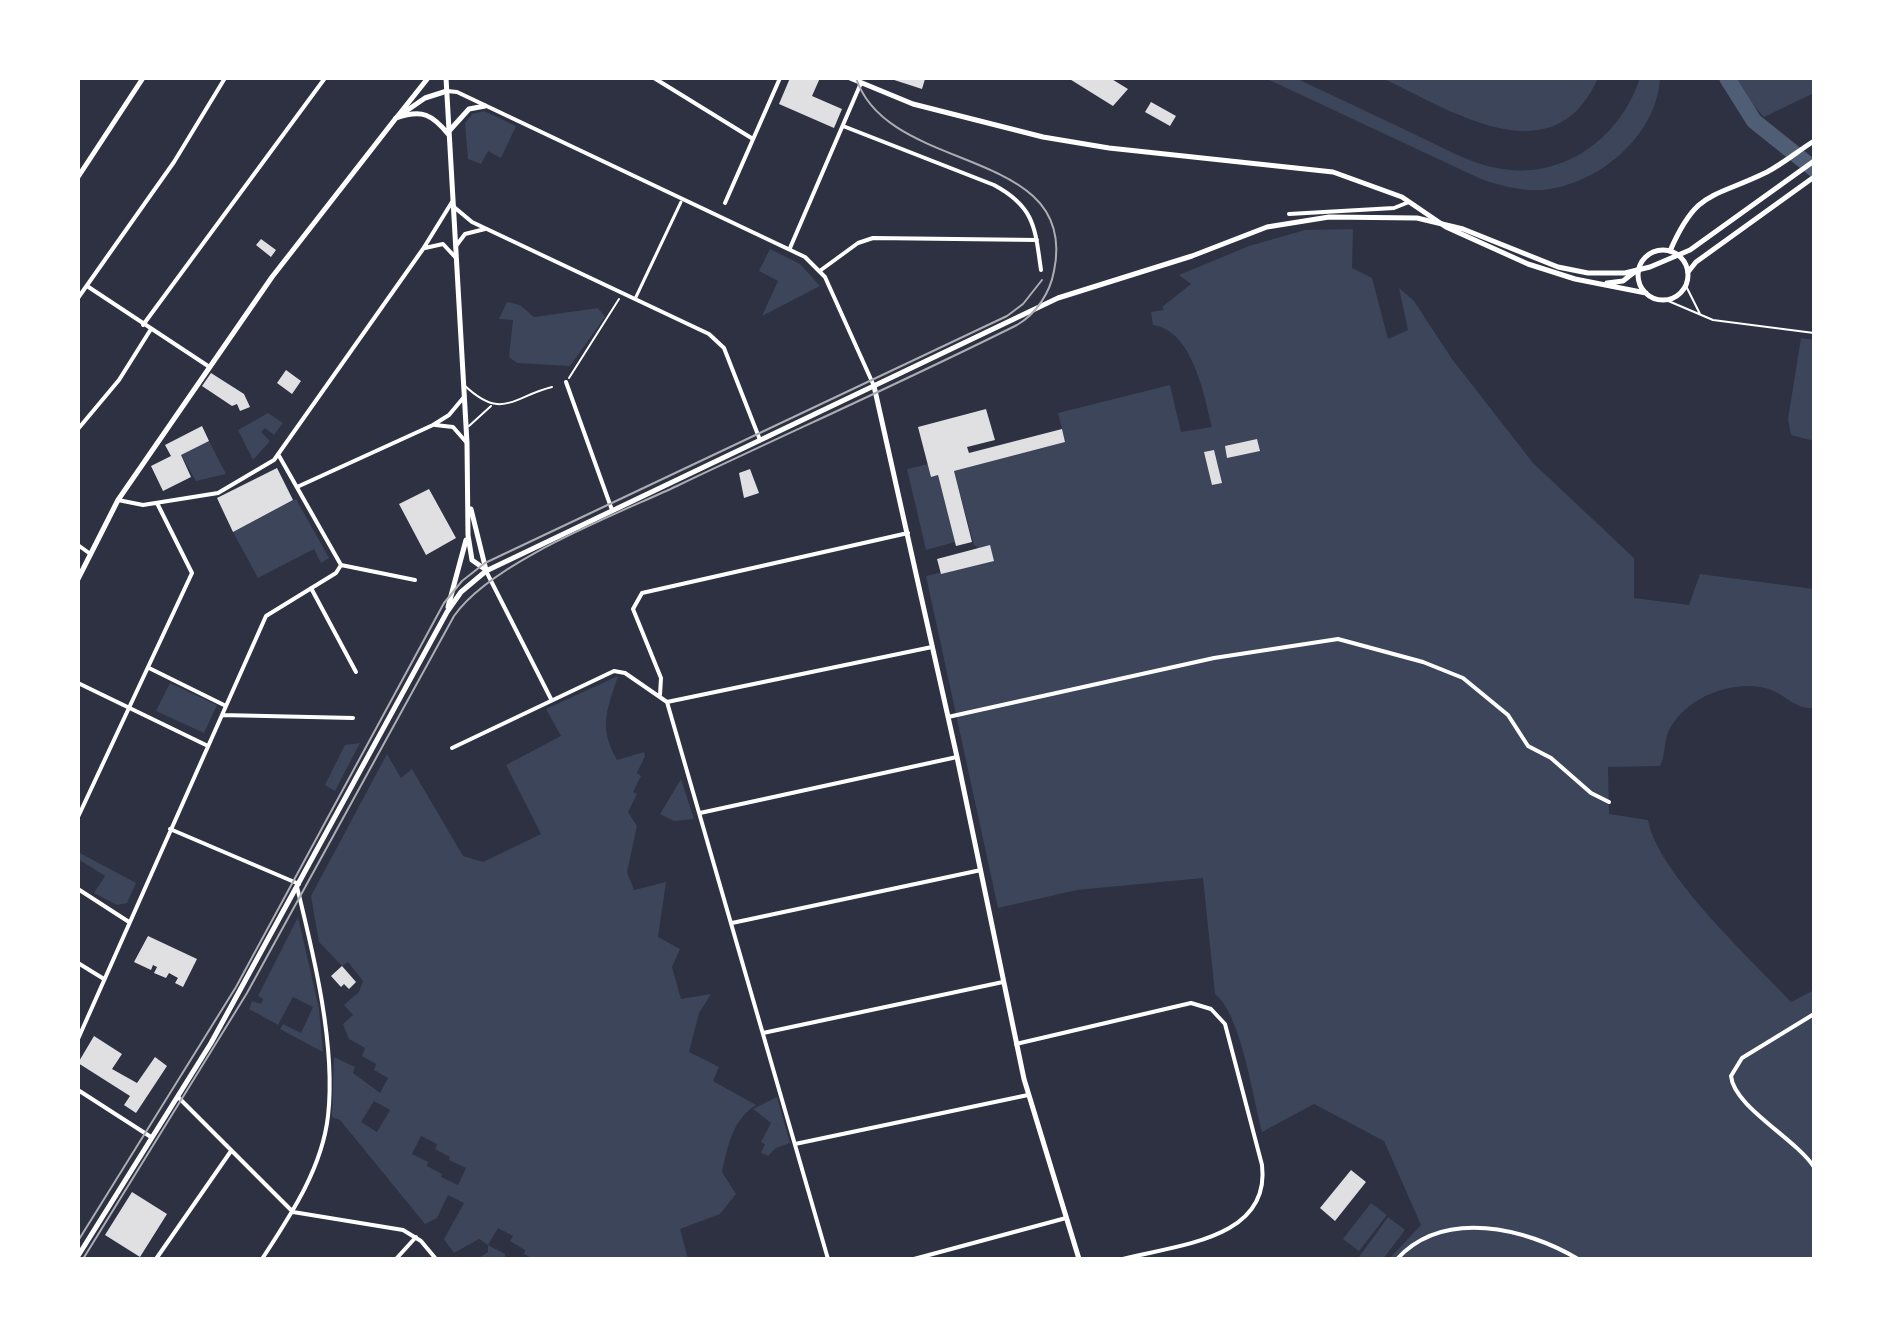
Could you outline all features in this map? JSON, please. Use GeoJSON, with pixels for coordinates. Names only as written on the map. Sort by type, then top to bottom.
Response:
{"type":"FeatureCollection","features":[{"type":"Feature","properties":{"kind":"main road"},"geometry":{"type":"LineString","coordinates":[[78,177],[143,78]]}},
{"type":"Feature","properties":{"kind":"main road"},"geometry":{"type":"LineString","coordinates":[[78,579],[118,500],[208,366],[272,277],[428,78]]}},
{"type":"Feature","properties":{"kind":"main road"},"geometry":{"type":"LineString","coordinates":[[446,78],[470,503],[468,535],[447,612]]}},
{"type":"Feature","properties":{"kind":"main road"},"geometry":{"type":"LineString","coordinates":[[850,78],[913,104],[1043,137],[1152,153],[1318,169],[1388,191],[1444,225],[1506,255],[1594,283],[1666,300],[1678,295],[1686,286],[1688,272],[1696,262],[1814,177]]}},
{"type":"Feature","properties":{"kind":"main road"},"geometry":{"type":"LineString","coordinates":[[396,118],[425,98],[447,91]]}},
{"type":"Feature","properties":{"kind":"main road"},"geometry":{"type":"LineString","coordinates":[[449,134],[469,109],[485,106]]}},
{"type":"Feature","properties":{"kind":"main road"},"geometry":{"type":"LineString","coordinates":[[396,118],[417,112],[427,114],[449,134]]}},
{"type":"Feature","properties":{"kind":"main road"},"geometry":{"type":"LineString","coordinates":[[1670,251],[1687,216],[1714,193],[1765,172],[1814,141]]}},
{"type":"Feature","properties":{"kind":"main road"},"geometry":{"type":"LineString","coordinates":[[78,1256],[178,1097],[298,886],[447,612],[461,592],[486,571],[1069,293],[1204,251],[1257,230],[1292,221],[1405,217],[1454,226],[1558,267],[1588,273],[1625,273],[1650,267],[1690,250],[1814,161]]}},
{"type":"Feature","properties":{"kind":"main road"},"geometry":{"type":"LineString","coordinates":[[1594,283],[1623,281],[1653,252],[1670,251],[1683,260],[1688,272]]}},
{"type":"Feature","properties":{"kind":"main road"},"geometry":{"type":"LineString","coordinates":[[1639,268],[1639,281],[1646,293]]}},
{"type":"Feature","properties":{"kind":"main road"},"geometry":{"type":"LineString","coordinates":[[874,386],[957,757],[1016,1044],[1028,1095],[1079,1259]]}},
{"type":"Feature","properties":{"kind":"main road"},"geometry":{"type":"LineString","coordinates":[[470,503],[486,571]]}},
{"type":"Feature","properties":{"kind":"main road"},"geometry":{"type":"LineString","coordinates":[[468,535],[472,560],[486,571]]}},
{"type":"Feature","properties":{"kind":"street"},"geometry":{"type":"LineString","coordinates":[[78,298],[174,162],[225,78]]}},
{"type":"Feature","properties":{"kind":"street"},"geometry":{"type":"LineString","coordinates":[[143,325],[325,78]]}},
{"type":"Feature","properties":{"kind":"street"},"geometry":{"type":"LineString","coordinates":[[654,78],[753,139]]}},
{"type":"Feature","properties":{"kind":"street"},"geometry":{"type":"LineString","coordinates":[[725,203],[780,78]]}},
{"type":"Feature","properties":{"kind":"street"},"geometry":{"type":"LineString","coordinates":[[790,248],[861,83]]}},
{"type":"Feature","properties":{"kind":"street"},"geometry":{"type":"LineString","coordinates":[[447,91],[790,248],[820,270],[874,386]]}},
{"type":"Feature","properties":{"kind":"street"},"geometry":{"type":"LineString","coordinates":[[843,126],[1007,192],[1032,218],[1041,270]]}},
{"type":"Feature","properties":{"kind":"street"},"geometry":{"type":"LineString","coordinates":[[635,299],[681,202]]}},
{"type":"Feature","properties":{"kind":"street"},"geometry":{"type":"LineString","coordinates":[[1289,214],[1394,208],[1409,202]]}},
{"type":"Feature","properties":{"kind":"street"},"geometry":{"type":"LineString","coordinates":[[118,500],[157,503],[225,490],[267,466],[453,203],[487,229],[703,330],[721,345],[760,440]]}},
{"type":"Feature","properties":{"kind":"street"},"geometry":{"type":"LineString","coordinates":[[456,247],[465,234],[487,229]]}},
{"type":"Feature","properties":{"kind":"street"},"geometry":{"type":"LineString","coordinates":[[820,270],[858,243],[873,238],[1037,240]]}},
{"type":"Feature","properties":{"kind":"street"},"geometry":{"type":"LineString","coordinates":[[423,249],[443,244],[456,258]]}},
{"type":"Feature","properties":{"kind":"street"},"geometry":{"type":"LineString","coordinates":[[86,286],[208,366]]}},
{"type":"Feature","properties":{"kind":"street"},"geometry":{"type":"LineString","coordinates":[[78,429],[119,380],[151,329]]}},
{"type":"Feature","properties":{"kind":"street"},"geometry":{"type":"LineString","coordinates":[[566,382],[612,510]]}},
{"type":"Feature","properties":{"kind":"street"},"geometry":{"type":"LineString","coordinates":[[297,487],[433,425],[449,415],[464,397]]}},
{"type":"Feature","properties":{"kind":"street"},"geometry":{"type":"LineString","coordinates":[[433,425],[453,427],[467,443]]}},
{"type":"Feature","properties":{"kind":"street"},"geometry":{"type":"LineString","coordinates":[[278,454],[341,565],[415,580]]}},
{"type":"Feature","properties":{"kind":"street"},"geometry":{"type":"LineString","coordinates":[[78,817],[149,667],[191,568],[157,503]]}},
{"type":"Feature","properties":{"kind":"street"},"geometry":{"type":"LineString","coordinates":[[660,695],[661,678],[633,609],[642,593],[908,533]]}},
{"type":"Feature","properties":{"kind":"street"},"geometry":{"type":"LineString","coordinates":[[78,545],[89,553]]}},
{"type":"Feature","properties":{"kind":"street"},"geometry":{"type":"LineString","coordinates":[[78,1039],[263,624],[271,610],[336,573],[341,565]]}},
{"type":"Feature","properties":{"kind":"street"},"geometry":{"type":"LineString","coordinates":[[486,571],[551,699]]}},
{"type":"Feature","properties":{"kind":"street"},"geometry":{"type":"LineString","coordinates":[[311,588],[356,672]]}},
{"type":"Feature","properties":{"kind":"street"},"geometry":{"type":"LineString","coordinates":[[948,717],[1174,666],[1332,638],[1384,650],[1463,678],[1508,715],[1528,746],[1551,758],[1591,793],[1609,802]]}},
{"type":"Feature","properties":{"kind":"street"},"geometry":{"type":"LineString","coordinates":[[667,702],[932,647]]}},
{"type":"Feature","properties":{"kind":"street"},"geometry":{"type":"LineString","coordinates":[[149,667],[226,706]]}},
{"type":"Feature","properties":{"kind":"street"},"geometry":{"type":"LineString","coordinates":[[452,748],[614,671],[625,673],[667,702],[828,1259]]}},
{"type":"Feature","properties":{"kind":"street"},"geometry":{"type":"LineString","coordinates":[[78,683],[208,746]]}},
{"type":"Feature","properties":{"kind":"street"},"geometry":{"type":"LineString","coordinates":[[222,715],[353,718]]}},
{"type":"Feature","properties":{"kind":"street"},"geometry":{"type":"LineString","coordinates":[[700,813],[957,757]]}},
{"type":"Feature","properties":{"kind":"street"},"geometry":{"type":"LineString","coordinates":[[170,829],[298,886],[321,1006],[328,1115],[311,1176],[293,1212],[262,1259]]}},
{"type":"Feature","properties":{"kind":"street"},"geometry":{"type":"LineString","coordinates":[[732,923],[981,870]]}},
{"type":"Feature","properties":{"kind":"street"},"geometry":{"type":"LineString","coordinates":[[78,889],[129,922]]}},
{"type":"Feature","properties":{"kind":"street"},"geometry":{"type":"LineString","coordinates":[[78,963],[104,979]]}},
{"type":"Feature","properties":{"kind":"street"},"geometry":{"type":"LineString","coordinates":[[763,1033],[1003,982]]}},
{"type":"Feature","properties":{"kind":"street"},"geometry":{"type":"LineString","coordinates":[[1016,1044],[1191,1003],[1211,1009],[1225,1024],[1262,1165],[1262,1184],[1256,1206],[1241,1222],[1218,1233],[1123,1259]]}},
{"type":"Feature","properties":{"kind":"street"},"geometry":{"type":"LineString","coordinates":[[1814,1014],[1742,1058],[1731,1076],[1739,1096],[1799,1147],[1814,1167]]}},
{"type":"Feature","properties":{"kind":"street"},"geometry":{"type":"LineString","coordinates":[[78,1090],[151,1137]]}},
{"type":"Feature","properties":{"kind":"street"},"geometry":{"type":"LineString","coordinates":[[795,1144],[1028,1095]]}},
{"type":"Feature","properties":{"kind":"street"},"geometry":{"type":"LineString","coordinates":[[178,1097],[293,1212],[403,1230],[416,1237],[436,1259]]}},
{"type":"Feature","properties":{"kind":"street"},"geometry":{"type":"LineString","coordinates":[[156,1259],[231,1151]]}},
{"type":"Feature","properties":{"kind":"street"},"geometry":{"type":"LineString","coordinates":[[914,1259],[1068,1217]]}},
{"type":"Feature","properties":{"kind":"street"},"geometry":{"type":"LineString","coordinates":[[1397,1259],[1428,1238],[1473,1227],[1528,1236],[1578,1259]]}},
{"type":"Feature","properties":{"kind":"street"},"geometry":{"type":"LineString","coordinates":[[396,1259],[416,1237]]}},
{"type":"Feature","properties":{"kind":"lane"},"geometry":{"type":"LineString","coordinates":[[1686,286],[1701,315]]}},
{"type":"Feature","properties":{"kind":"lane"},"geometry":{"type":"LineString","coordinates":[[1666,300],[1701,315],[1814,333]]}},
{"type":"Feature","properties":{"kind":"lane"},"geometry":{"type":"LineString","coordinates":[[463,385],[481,400],[493,405],[515,403],[552,387]]}},
{"type":"Feature","properties":{"kind":"lane"},"geometry":{"type":"LineString","coordinates":[[466,430],[478,415],[493,405]]}},
{"type":"Feature","properties":{"kind":"path"},"geometry":{"type":"LineString","coordinates":[[566,382],[619,298]]}},
{"type":"Feature","properties":{"kind":"shaded area"},"geometry":{"type":"Polygon","coordinates":[[[1265,78],[1295,78],[1463,157],[1492,167],[1517,170],[1540,169],[1583,152],[1602,138],[1617,121],[1640,78],[1660,78],[1648,119],[1621,154],[1584,179],[1534,190],[1511,188],[1481,179],[1265,78]]]}},
{"type":"Feature","properties":{"kind":"shaded area"},"geometry":{"type":"Polygon","coordinates":[[[1382,78],[1598,78],[1579,109],[1555,125],[1528,131],[1498,128],[1468,119],[1382,78]]]}},
{"type":"Feature","properties":{"kind":"shaded area"},"geometry":{"type":"Polygon","coordinates":[[[1728,78],[1814,78],[1814,93],[1764,117],[1728,78]]]}},
{"type":"Feature","properties":{"kind":"shaded area"},"geometry":{"type":"Polygon","coordinates":[[[484,111],[516,126],[501,158],[488,151],[481,164],[468,159],[465,123],[472,114],[484,111]]]}},
{"type":"Feature","properties":{"kind":"shaded area"},"geometry":{"type":"Polygon","coordinates":[[[1353,229],[1352,268],[1372,278],[1388,339],[1408,330],[1399,288],[1414,301],[1452,359],[1533,463],[1634,558],[1634,598],[1689,605],[1700,574],[1814,589],[1814,708],[1796,704],[1769,689],[1755,686],[1724,689],[1696,702],[1674,722],[1667,735],[1660,766],[1608,767],[1609,814],[1648,820],[1655,841],[1687,890],[1791,1002],[1814,990],[1814,1259],[1389,1259],[1421,1225],[1384,1141],[1314,1104],[1262,1132],[1239,1037],[1224,1004],[1215,994],[1203,878],[1077,890],[998,908],[926,576],[994,560],[974,545],[954,471],[1065,442],[1058,413],[1170,385],[1181,432],[1212,427],[1200,382],[1187,351],[1167,330],[1153,325],[1151,312],[1164,310],[1162,307],[1191,284],[1179,275],[1249,246],[1305,230],[1353,229]]]}},
{"type":"Feature","properties":{"kind":"shaded area"},"geometry":{"type":"Polygon","coordinates":[[[770,249],[800,264],[820,286],[762,316],[778,281],[759,271],[770,249]]]}},
{"type":"Feature","properties":{"kind":"shaded area"},"geometry":{"type":"Polygon","coordinates":[[[507,302],[520,305],[534,317],[598,308],[605,317],[570,366],[517,363],[509,357],[513,320],[499,319],[507,302]]]}},
{"type":"Feature","properties":{"kind":"shaded area"},"geometry":{"type":"Polygon","coordinates":[[[1801,338],[1814,340],[1814,441],[1791,435],[1788,419],[1801,338]]]}},
{"type":"Feature","properties":{"kind":"shaded area"},"geometry":{"type":"Polygon","coordinates":[[[268,413],[283,423],[274,435],[265,428],[261,432],[270,441],[253,460],[238,430],[268,413]]]}},
{"type":"Feature","properties":{"kind":"shaded area"},"geometry":{"type":"Polygon","coordinates":[[[209,441],[226,474],[196,481],[181,455],[209,441]]]}},
{"type":"Feature","properties":{"kind":"shaded area"},"geometry":{"type":"Polygon","coordinates":[[[928,464],[931,477],[938,475],[955,542],[926,550],[907,469],[928,464]]]}},
{"type":"Feature","properties":{"kind":"shaded area"},"geometry":{"type":"Polygon","coordinates":[[[296,499],[329,558],[321,563],[314,549],[258,578],[233,532],[296,499]]]}},
{"type":"Feature","properties":{"kind":"shaded area"},"geometry":{"type":"Polygon","coordinates":[[[618,676],[606,718],[611,748],[617,760],[644,752],[645,756],[637,773],[641,776],[633,792],[637,794],[628,812],[637,826],[627,872],[634,890],[666,882],[658,937],[680,949],[672,967],[681,999],[711,994],[699,1013],[689,1052],[719,1067],[713,1081],[756,1105],[736,1126],[724,1162],[722,1172],[736,1194],[720,1214],[680,1229],[688,1259],[533,1259],[510,1241],[513,1236],[498,1228],[488,1245],[479,1239],[454,1253],[444,1239],[464,1203],[448,1195],[437,1218],[425,1224],[340,1120],[332,1117],[334,1057],[355,1067],[353,1073],[380,1093],[388,1078],[374,1070],[376,1064],[362,1056],[365,1048],[349,1039],[343,1024],[353,1015],[344,1005],[359,992],[363,981],[348,962],[342,966],[319,942],[311,896],[387,754],[401,778],[412,769],[463,856],[483,862],[541,834],[506,765],[561,736],[546,709],[618,676]],[[374,1101],[361,1122],[377,1132],[390,1110],[374,1101]],[[421,1136],[412,1154],[428,1162],[427,1166],[442,1174],[441,1177],[458,1185],[466,1168],[449,1160],[450,1157],[435,1149],[437,1144],[421,1136]]]}},
{"type":"Feature","properties":{"kind":"shaded area"},"geometry":{"type":"Polygon","coordinates":[[[170,683],[217,705],[204,733],[156,711],[170,683]]]}},
{"type":"Feature","properties":{"kind":"shaded area"},"geometry":{"type":"Polygon","coordinates":[[[360,743],[335,791],[325,785],[345,745],[360,743]]]}},
{"type":"Feature","properties":{"kind":"shaded area"},"geometry":{"type":"Polygon","coordinates":[[[681,779],[694,819],[674,821],[660,814],[681,779]]]}},
{"type":"Feature","properties":{"kind":"shaded area"},"geometry":{"type":"Polygon","coordinates":[[[78,852],[136,883],[127,903],[117,905],[94,893],[105,876],[78,859],[78,852]]]}},
{"type":"Feature","properties":{"kind":"shaded area"},"geometry":{"type":"Polygon","coordinates":[[[298,917],[319,1009],[323,1052],[280,1029],[283,1024],[301,1033],[313,1007],[293,997],[278,1025],[249,1009],[252,1001],[261,1004],[263,999],[258,996],[298,917]]]}},
{"type":"Feature","properties":{"kind":"shaded area"},"geometry":{"type":"Polygon","coordinates":[[[777,1097],[790,1143],[776,1148],[768,1156],[761,1153],[765,1144],[761,1142],[771,1123],[753,1109],[777,1097]]]}},
{"type":"Feature","properties":{"kind":"shaded area"},"geometry":{"type":"Polygon","coordinates":[[[1371,1203],[1387,1215],[1359,1251],[1343,1239],[1371,1203]]]}},
{"type":"Feature","properties":{"kind":"shaded area"},"geometry":{"type":"Polygon","coordinates":[[[1388,1217],[1405,1230],[1383,1259],[1359,1257],[1388,1217]]]}},
{"type":"Feature","properties":{"kind":"shaded area"},"geometry":{"type":"Polygon","coordinates":[[[488,1245],[505,1254],[505,1259],[477,1259],[488,1252],[488,1245]]]}},
{"type":"Feature","properties":{"kind":"building"},"geometry":{"type":"Polygon","coordinates":[[[790,78],[820,78],[812,96],[842,109],[834,128],[779,104],[790,78]]]}},
{"type":"Feature","properties":{"kind":"building"},"geometry":{"type":"Polygon","coordinates":[[[888,78],[922,78],[925,79],[922,89],[888,78]]]}},
{"type":"Feature","properties":{"kind":"building"},"geometry":{"type":"Polygon","coordinates":[[[1068,78],[1110,78],[1128,89],[1113,106],[1068,78]]]}},
{"type":"Feature","properties":{"kind":"building"},"geometry":{"type":"Polygon","coordinates":[[[1151,102],[1176,116],[1170,126],[1145,112],[1151,102]]]}},
{"type":"Feature","properties":{"kind":"building"},"geometry":{"type":"Polygon","coordinates":[[[261,239],[276,250],[271,257],[256,245],[261,239]]]}},
{"type":"Feature","properties":{"kind":"building"},"geometry":{"type":"Polygon","coordinates":[[[286,370],[301,381],[292,394],[277,383],[286,370]]]}},
{"type":"Feature","properties":{"kind":"building"},"geometry":{"type":"Polygon","coordinates":[[[211,373],[244,394],[250,407],[240,411],[237,404],[232,406],[202,386],[211,373]]]}},
{"type":"Feature","properties":{"kind":"building"},"geometry":{"type":"Polygon","coordinates":[[[986,409],[995,440],[967,447],[969,453],[1062,429],[1065,442],[954,471],[972,542],[956,546],[938,475],[931,477],[918,427],[986,409]]]}},
{"type":"Feature","properties":{"kind":"building"},"geometry":{"type":"Polygon","coordinates":[[[202,426],[209,441],[181,455],[191,477],[163,491],[151,466],[171,456],[165,445],[202,426]]]}},
{"type":"Feature","properties":{"kind":"building"},"geometry":{"type":"Polygon","coordinates":[[[1257,439],[1260,451],[1227,458],[1225,446],[1257,439]]]}},
{"type":"Feature","properties":{"kind":"building"},"geometry":{"type":"Polygon","coordinates":[[[1214,450],[1222,483],[1212,485],[1204,452],[1214,450]]]}},
{"type":"Feature","properties":{"kind":"building"},"geometry":{"type":"Polygon","coordinates":[[[277,468],[293,500],[233,532],[217,498],[277,468]]]}},
{"type":"Feature","properties":{"kind":"building"},"geometry":{"type":"Polygon","coordinates":[[[750,469],[759,493],[744,498],[739,473],[750,469]]]}},
{"type":"Feature","properties":{"kind":"building"},"geometry":{"type":"Polygon","coordinates":[[[429,489],[456,538],[426,555],[399,504],[429,489]]]}},
{"type":"Feature","properties":{"kind":"building"},"geometry":{"type":"Polygon","coordinates":[[[990,545],[994,561],[941,574],[937,559],[990,545]]]}},
{"type":"Feature","properties":{"kind":"building"},"geometry":{"type":"Polygon","coordinates":[[[148,936],[197,959],[183,987],[175,983],[178,978],[169,973],[166,978],[154,973],[157,967],[153,965],[151,970],[134,962],[148,936]]]}},
{"type":"Feature","properties":{"kind":"building"},"geometry":{"type":"Polygon","coordinates":[[[342,966],[356,982],[349,989],[344,984],[341,987],[331,976],[342,966]]]}},
{"type":"Feature","properties":{"kind":"building"},"geometry":{"type":"Polygon","coordinates":[[[94,1036],[122,1054],[112,1069],[137,1083],[155,1057],[167,1066],[136,1113],[124,1105],[130,1096],[78,1063],[94,1036]]]}},
{"type":"Feature","properties":{"kind":"building"},"geometry":{"type":"Polygon","coordinates":[[[1351,1170],[1366,1182],[1335,1221],[1320,1208],[1351,1170]]]}},
{"type":"Feature","properties":{"kind":"building"},"geometry":{"type":"Polygon","coordinates":[[[132,1192],[167,1214],[140,1257],[105,1235],[132,1192]]]}},
{"type":"Feature","properties":{"kind":"waterway"},"geometry":{"type":"LineString","coordinates":[[1727,78],[1754,121],[1814,169]]}},
{"type":"Feature","properties":{"kind":"tram line"},"geometry":{"type":"LineString","coordinates":[[83,1259],[247,993],[454,616],[472,596],[496,577],[556,542],[1017,325],[1041,302],[1054,271],[1054,231],[1039,201],[1011,180],[904,132],[875,109],[856,78]]}},
{"type":"Feature","properties":{"kind":"tram line"},"geometry":{"type":"LineString","coordinates":[[78,1241],[236,987],[444,603],[462,581],[485,563],[1007,316],[1023,304],[1042,280]]}}]}
